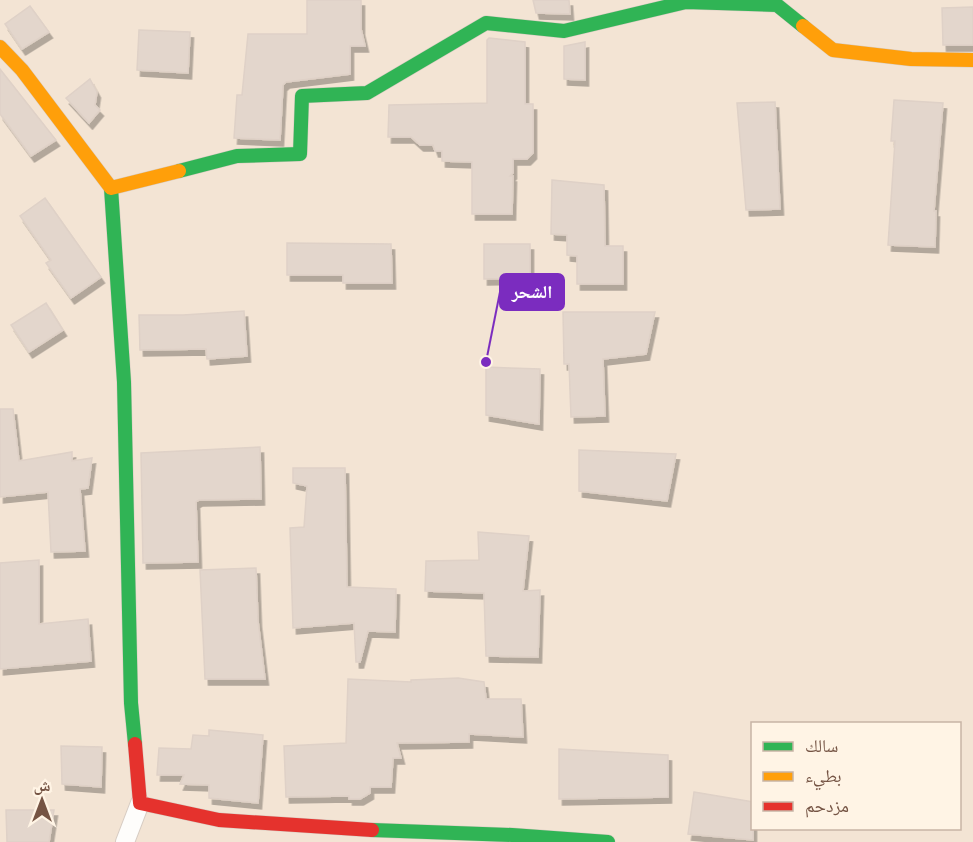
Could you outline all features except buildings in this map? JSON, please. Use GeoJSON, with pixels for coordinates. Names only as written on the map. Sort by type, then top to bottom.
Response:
{"type":"FeatureCollection","features":[{"type":"Feature","properties":{"kind":"street"},"geometry":{"type":"LineString","coordinates":[[111,188],[237,156],[300,154],[302,96],[367,93],[486,23],[564,31],[686,1],[777,6],[833,50],[911,59],[973,60]]}},
{"type":"Feature","properties":{"kind":"street"},"geometry":{"type":"LineString","coordinates":[[3,55],[111,188],[124,382],[131,703],[140,803],[125,842]]}},
{"type":"Feature","properties":{"kind":"street"},"geometry":{"type":"LineString","coordinates":[[140,803],[164,811],[261,825],[548,836],[608,842]]}},
{"type":"Feature","properties":{"kind":"shaded area"},"geometry":{"type":"Polygon","coordinates":[[[0,0],[973,0],[973,842],[0,842],[0,0]]]}},
{"type":"Feature","properties":{"kind":"traffic: fast"},"geometry":{"type":"LineString","coordinates":[[179,171],[237,156],[300,154],[302,96],[367,93],[486,23],[564,31],[686,2],[777,5],[803,26]]}},
{"type":"Feature","properties":{"kind":"traffic: fast"},"geometry":{"type":"LineString","coordinates":[[111,188],[124,382],[131,703],[135,744]]}},
{"type":"Feature","properties":{"kind":"traffic: fast"},"geometry":{"type":"LineString","coordinates":[[372,830],[512,835],[608,842]]}},
{"type":"Feature","properties":{"kind":"traffic: slow"},"geometry":{"type":"LineString","coordinates":[[803,26],[833,50],[911,59],[973,60]]}},
{"type":"Feature","properties":{"kind":"traffic: slow"},"geometry":{"type":"LineString","coordinates":[[0,47],[22,70],[111,188],[179,171]]}},
{"type":"Feature","properties":{"kind":"traffic: jam"},"geometry":{"type":"LineString","coordinates":[[135,744],[140,803],[219,820],[372,830]]}},
{"type":"Feature","properties":{"kind":"place","name":"الشحر"},"geometry":{"type":"Point","coordinates":[486,362]}}]}
